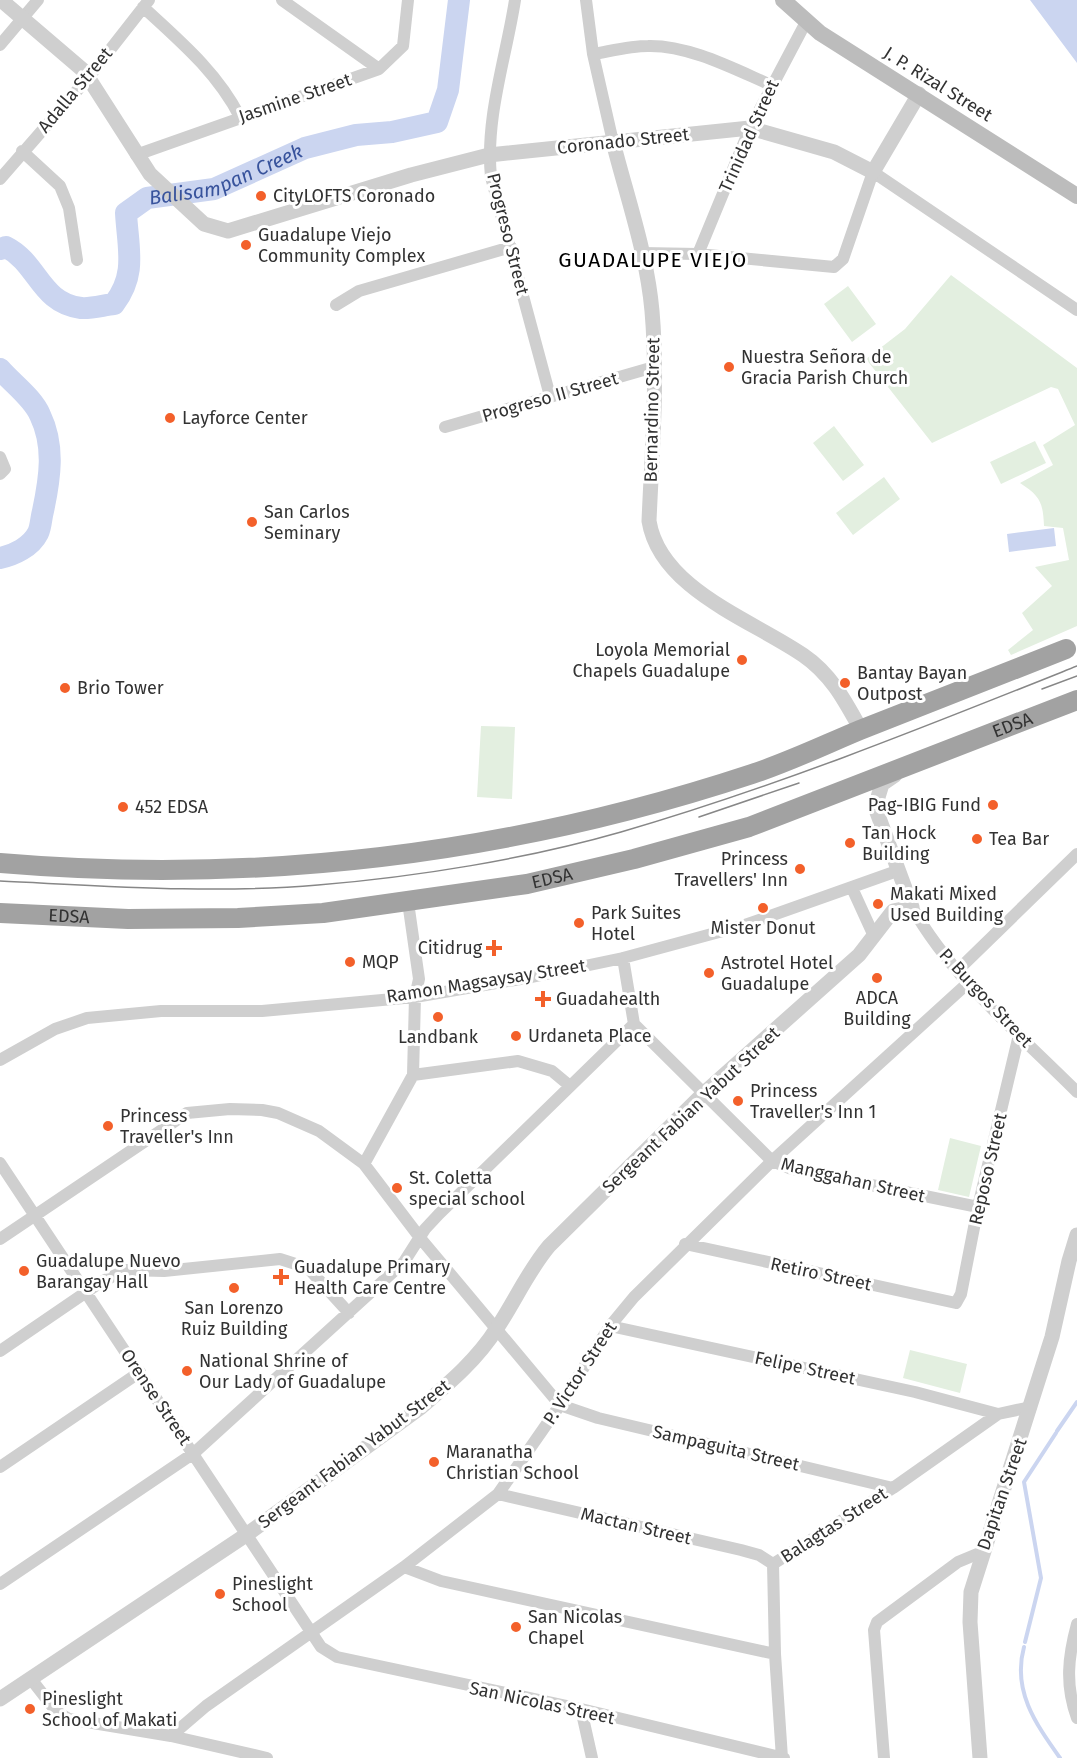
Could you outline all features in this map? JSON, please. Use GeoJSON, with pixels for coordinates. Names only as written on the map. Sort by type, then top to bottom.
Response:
{"type":"FeatureCollection","features":[{"type":"Feature","properties":{"kind":"highway"},"geometry":{"type":"LineString","coordinates":[[0,863],[68,869],[181,871],[347,863],[540,832],[618,813],[754,773],[1066,649]]}},
{"type":"Feature","properties":{"kind":"highway","name":"EDSA"},"geometry":{"type":"LineString","coordinates":[[0,913],[128,919],[218,919],[323,913],[537,882],[749,828],[904,769],[1077,699]]}},
{"type":"Feature","properties":{"kind":"main road","name":"J. P. Rizal Street"},"geometry":{"type":"LineString","coordinates":[[783,0],[806,22],[1077,196]]}},
{"type":"Feature","properties":{"kind":"street","name":"Coronado Street"},"geometry":{"type":"LineString","coordinates":[[1,0],[84,71],[136,156],[150,174],[204,224],[228,231],[411,175],[489,155],[750,128],[834,152],[873,172],[1077,310]]}},
{"type":"Feature","properties":{"kind":"street"},"geometry":{"type":"LineString","coordinates":[[0,45],[38,0]]}},
{"type":"Feature","properties":{"kind":"street"},"geometry":{"type":"LineString","coordinates":[[282,0],[379,69]]}},
{"type":"Feature","properties":{"kind":"street","name":"Jasmine Street"},"geometry":{"type":"LineString","coordinates":[[136,156],[379,69],[403,46],[408,0]]}},
{"type":"Feature","properties":{"kind":"street","name":"Progreso Street"},"geometry":{"type":"LineString","coordinates":[[515,0],[493,114],[489,155],[491,177],[550,396]]}},
{"type":"Feature","properties":{"kind":"street","name":"Bernardino Street"},"geometry":{"type":"LineString","coordinates":[[586,0],[593,54],[612,142],[642,253],[652,309],[654,367],[649,521],[652,538],[675,571],[700,592],[804,655],[831,680],[846,700],[861,730]]}},
{"type":"Feature","properties":{"kind":"street"},"geometry":{"type":"LineString","coordinates":[[146,4],[202,62],[229,94],[240,117]]}},
{"type":"Feature","properties":{"kind":"street","name":"Adalla Street"},"geometry":{"type":"LineString","coordinates":[[0,179],[22,151],[88,78],[146,4]]}},
{"type":"Feature","properties":{"kind":"street","name":"Trinidad Street"},"geometry":{"type":"LineString","coordinates":[[698,254],[750,128],[806,22]]}},
{"type":"Feature","properties":{"kind":"street"},"geometry":{"type":"LineString","coordinates":[[593,54],[648,46],[671,48],[734,69],[771,85]]}},
{"type":"Feature","properties":{"kind":"street"},"geometry":{"type":"LineString","coordinates":[[642,253],[698,254],[834,267],[839,264],[873,172],[919,94]]}},
{"type":"Feature","properties":{"kind":"street"},"geometry":{"type":"LineString","coordinates":[[22,151],[60,186],[69,208],[77,260]]}},
{"type":"Feature","properties":{"kind":"street"},"geometry":{"type":"LineString","coordinates":[[336,305],[359,291],[511,247]]}},
{"type":"Feature","properties":{"kind":"street","name":"Progreso II Street"},"geometry":{"type":"LineString","coordinates":[[445,427],[654,367]]}},
{"type":"Feature","properties":{"kind":"street"},"geometry":{"type":"LineString","coordinates":[[0,457],[4,469],[0,474]]}},
{"type":"Feature","properties":{"kind":"street","name":"P. Burgos Street"},"geometry":{"type":"LineString","coordinates":[[904,769],[882,784],[875,807],[897,872],[912,907],[925,930],[958,970],[1077,1092]]}},
{"type":"Feature","properties":{"kind":"street"},"geometry":{"type":"LineString","coordinates":[[958,970],[1077,854]]}},
{"type":"Feature","properties":{"kind":"street","name":"Ramon Magsaysay Street"},"geometry":{"type":"LineString","coordinates":[[0,1060],[55,1029],[87,1018],[161,1011],[262,1011],[415,997],[532,977],[623,958],[745,925],[897,872]]}},
{"type":"Feature","properties":{"kind":"street"},"geometry":{"type":"LineString","coordinates":[[852,888],[873,934]]}},
{"type":"Feature","properties":{"kind":"street"},"geometry":{"type":"LineString","coordinates":[[364,1164],[413,1075],[415,997],[419,979],[408,902]]}},
{"type":"Feature","properties":{"kind":"street","name":"Sergeant Fabian Yabut Street"},"geometry":{"type":"LineString","coordinates":[[0,1699],[246,1535],[420,1408],[472,1361],[496,1330],[537,1261],[549,1246],[704,1093],[859,956],[873,934],[893,911],[912,907]]}},
{"type":"Feature","properties":{"kind":"street"},"geometry":{"type":"LineString","coordinates":[[0,1584],[194,1453],[404,1262],[421,1239],[425,1229],[486,1165],[634,1024],[623,958]]}},
{"type":"Feature","properties":{"kind":"street","name":"P. Victor Street"},"geometry":{"type":"LineString","coordinates":[[171,1736],[206,1706],[404,1567],[498,1494],[560,1405],[610,1326],[634,1297],[772,1161],[969,982]]}},
{"type":"Feature","properties":{"kind":"street","name":"Manggahan Street"},"geometry":{"type":"LineString","coordinates":[[634,1024],[772,1161],[789,1168],[978,1207]]}},
{"type":"Feature","properties":{"kind":"street","name":"Reposo Street"},"geometry":{"type":"LineString","coordinates":[[956,1303],[961,1294],[978,1207],[1020,1035]]}},
{"type":"Feature","properties":{"kind":"street"},"geometry":{"type":"LineString","coordinates":[[413,1075],[518,1061],[552,1071],[570,1086]]}},
{"type":"Feature","properties":{"kind":"street"},"geometry":{"type":"LineString","coordinates":[[0,1239],[176,1119],[205,1110],[262,1110],[278,1113],[319,1131],[364,1164],[421,1239],[560,1405]]}},
{"type":"Feature","properties":{"kind":"street","name":"Orense Street"},"geometry":{"type":"LineString","coordinates":[[0,1163],[194,1453],[310,1632]]}},
{"type":"Feature","properties":{"kind":"street","name":"Dapitan Street"},"geometry":{"type":"LineString","coordinates":[[980,1758],[969,1605],[982,1552],[1052,1337],[1077,1235]]}},
{"type":"Feature","properties":{"kind":"street","name":"Retiro Street"},"geometry":{"type":"LineString","coordinates":[[685,1245],[956,1303]]}},
{"type":"Feature","properties":{"kind":"street"},"geometry":{"type":"LineString","coordinates":[[0,1351],[107,1278],[126,1270],[164,1271],[280,1259],[308,1268],[349,1313]]}},
{"type":"Feature","properties":{"kind":"street","name":"Felipe Street"},"geometry":{"type":"LineString","coordinates":[[610,1326],[915,1392],[998,1414]]}},
{"type":"Feature","properties":{"kind":"street"},"geometry":{"type":"LineString","coordinates":[[0,1467],[140,1372]]}},
{"type":"Feature","properties":{"kind":"street","name":"Sampaguita Street"},"geometry":{"type":"LineString","coordinates":[[560,1405],[598,1418],[893,1488]]}},
{"type":"Feature","properties":{"kind":"street","name":"Balagtas Street"},"geometry":{"type":"LineString","coordinates":[[783,1758],[774,1654],[773,1564],[893,1488],[998,1414],[1031,1407]]}},
{"type":"Feature","properties":{"kind":"street","name":"Mactan Street"},"geometry":{"type":"LineString","coordinates":[[498,1494],[741,1550],[759,1555],[773,1564]]}},
{"type":"Feature","properties":{"kind":"street"},"geometry":{"type":"LineString","coordinates":[[884,1758],[874,1630],[877,1622],[958,1562],[982,1552]]}},
{"type":"Feature","properties":{"kind":"street"},"geometry":{"type":"LineString","coordinates":[[404,1567],[441,1581],[774,1654]]}},
{"type":"Feature","properties":{"kind":"street"},"geometry":{"type":"LineString","coordinates":[[1077,1624],[1068,1665],[1068,1687],[1077,1718]]}},
{"type":"Feature","properties":{"kind":"street","name":"San Nicolas Street"},"geometry":{"type":"LineString","coordinates":[[310,1632],[321,1647],[336,1657],[581,1709],[783,1758]]}},
{"type":"Feature","properties":{"kind":"street"},"geometry":{"type":"LineString","coordinates":[[31,1679],[56,1711],[69,1719],[171,1736],[267,1758]]}},
{"type":"Feature","properties":{"kind":"street"},"geometry":{"type":"LineString","coordinates":[[581,1709],[592,1758]]}},
{"type":"Feature","properties":{"kind":"green space"},"geometry":{"type":"Polygon","coordinates":[[[951,275],[1077,368],[1077,626],[1011,655],[1008,650],[1033,630],[1022,613],[1052,586],[1035,567],[1069,560],[1063,528],[1044,526],[1043,511],[1039,500],[1020,483],[1053,465],[1043,445],[1075,425],[1058,389],[1051,387],[932,443],[866,359],[905,329],[951,275]]]}},
{"type":"Feature","properties":{"kind":"green space"},"geometry":{"type":"Polygon","coordinates":[[[848,286],[876,324],[852,342],[824,304],[848,286]]]}},
{"type":"Feature","properties":{"kind":"green space"},"geometry":{"type":"Polygon","coordinates":[[[834,426],[864,465],[843,481],[813,443],[834,426]]]}},
{"type":"Feature","properties":{"kind":"green space"},"geometry":{"type":"Polygon","coordinates":[[[1035,441],[1046,463],[1001,484],[990,462],[1035,441]]]}},
{"type":"Feature","properties":{"kind":"green space"},"geometry":{"type":"Polygon","coordinates":[[[884,477],[900,499],[853,535],[836,513],[884,477]]]}},
{"type":"Feature","properties":{"kind":"green space"},"geometry":{"type":"Polygon","coordinates":[[[481,726],[515,727],[512,799],[477,797],[481,726]]]}},
{"type":"Feature","properties":{"kind":"green space"},"geometry":{"type":"Polygon","coordinates":[[[950,1138],[981,1146],[969,1197],[938,1190],[950,1138]]]}},
{"type":"Feature","properties":{"kind":"green space"},"geometry":{"type":"Polygon","coordinates":[[[910,1350],[967,1364],[960,1393],[903,1378],[910,1350]]]}},
{"type":"Feature","properties":{"kind":"water"},"geometry":{"type":"Polygon","coordinates":[[[1030,0],[1077,0],[1077,63],[1030,0]]]}},
{"type":"Feature","properties":{"kind":"water"},"geometry":{"type":"Polygon","coordinates":[[[1054,528],[1056,546],[1009,552],[1007,534],[1054,528]]]}},
{"type":"Feature","properties":{"kind":"waterway","name":"Balisampan Creek"},"geometry":{"type":"LineString","coordinates":[[0,249],[6,247],[17,254],[48,291],[67,305],[85,308],[114,304],[126,282],[128,272],[126,213],[147,198],[214,189],[305,148],[356,135],[392,132],[437,122],[448,90],[459,0]]}},
{"type":"Feature","properties":{"kind":"waterway","name":"Balisampan Creek"},"geometry":{"type":"LineString","coordinates":[[0,369],[37,409],[48,438],[50,462],[48,486],[38,533],[22,550],[0,558]]}},
{"type":"Feature","properties":{"kind":"waterway"},"geometry":{"type":"LineString","coordinates":[[1057,1431],[1077,1402]]}},
{"type":"Feature","properties":{"kind":"waterway"},"geometry":{"type":"LineString","coordinates":[[1025,1642],[1041,1578],[1024,1482],[1056,1433]]}},
{"type":"Feature","properties":{"kind":"waterway"},"geometry":{"type":"LineString","coordinates":[[1024,1647],[1021,1678],[1028,1706],[1060,1758]]}},
{"type":"Feature","properties":{"kind":"tram line"},"geometry":{"type":"LineString","coordinates":[[0,881],[159,888],[278,888],[393,877],[510,859],[585,842],[737,796],[908,733],[1077,666]]}},
{"type":"Feature","properties":{"kind":"tram line"},"geometry":{"type":"LineString","coordinates":[[1042,689],[1077,676]]}},
{"type":"Feature","properties":{"kind":"tram line"},"geometry":{"type":"LineString","coordinates":[[699,817],[799,783]]}},
{"type":"Feature","properties":{"kind":"place","name":"CityLOFTS Coronado"},"geometry":{"type":"Point","coordinates":[261,196]}},
{"type":"Feature","properties":{"kind":"place","name":"Guadalupe Viejo Community Complex"},"geometry":{"type":"Point","coordinates":[246,245]}},
{"type":"Feature","properties":{"kind":"place","name":"Nuestra Señora de Gracia Parish Church"},"geometry":{"type":"Point","coordinates":[729,367]}},
{"type":"Feature","properties":{"kind":"place","name":"Layforce Center"},"geometry":{"type":"Point","coordinates":[170,418]}},
{"type":"Feature","properties":{"kind":"place","name":"San Carlos Seminary"},"geometry":{"type":"Point","coordinates":[252,522]}},
{"type":"Feature","properties":{"kind":"place","name":"Loyola Memorial Chapels Guadalupe"},"geometry":{"type":"Point","coordinates":[742,660]}},
{"type":"Feature","properties":{"kind":"place","name":"Bantay Bayan Outpost"},"geometry":{"type":"Point","coordinates":[845,683]}},
{"type":"Feature","properties":{"kind":"place","name":"Brio Tower"},"geometry":{"type":"Point","coordinates":[65,688]}},
{"type":"Feature","properties":{"kind":"place","name":"Pag-IBIG Fund"},"geometry":{"type":"Point","coordinates":[993,805]}},
{"type":"Feature","properties":{"kind":"place","name":"452 EDSA"},"geometry":{"type":"Point","coordinates":[123,807]}},
{"type":"Feature","properties":{"kind":"place","name":"Tea Bar"},"geometry":{"type":"Point","coordinates":[977,839]}},
{"type":"Feature","properties":{"kind":"place","name":"Tan Hock Building"},"geometry":{"type":"Point","coordinates":[850,843]}},
{"type":"Feature","properties":{"kind":"place","name":"Princess Travellers' Inn"},"geometry":{"type":"Point","coordinates":[800,869]}},
{"type":"Feature","properties":{"kind":"place","name":"Makati Mixed Used Building"},"geometry":{"type":"Point","coordinates":[878,904]}},
{"type":"Feature","properties":{"kind":"place","name":"Mister Donut"},"geometry":{"type":"Point","coordinates":[763,908]}},
{"type":"Feature","properties":{"kind":"place","name":"Park Suites Hotel"},"geometry":{"type":"Point","coordinates":[579,923]}},
{"type":"Feature","properties":{"kind":"place","name":"Citidrug"},"geometry":{"type":"Point","coordinates":[494,948]}},
{"type":"Feature","properties":{"kind":"place","name":"MQP"},"geometry":{"type":"Point","coordinates":[350,962]}},
{"type":"Feature","properties":{"kind":"place","name":"Astrotel Hotel Guadalupe"},"geometry":{"type":"Point","coordinates":[709,973]}},
{"type":"Feature","properties":{"kind":"place","name":"ADCA Building"},"geometry":{"type":"Point","coordinates":[877,978]}},
{"type":"Feature","properties":{"kind":"place","name":"Guadahealth"},"geometry":{"type":"Point","coordinates":[543,999]}},
{"type":"Feature","properties":{"kind":"place","name":"Landbank"},"geometry":{"type":"Point","coordinates":[438,1017]}},
{"type":"Feature","properties":{"kind":"place","name":"Urdaneta Place"},"geometry":{"type":"Point","coordinates":[516,1036]}},
{"type":"Feature","properties":{"kind":"place","name":"Princess Traveller's Inn 1"},"geometry":{"type":"Point","coordinates":[738,1101]}},
{"type":"Feature","properties":{"kind":"place","name":"Princess Traveller's Inn"},"geometry":{"type":"Point","coordinates":[108,1126]}},
{"type":"Feature","properties":{"kind":"place","name":"St. Coletta special school"},"geometry":{"type":"Point","coordinates":[397,1188]}},
{"type":"Feature","properties":{"kind":"place","name":"Guadalupe Nuevo Barangay Hall"},"geometry":{"type":"Point","coordinates":[24,1271]}},
{"type":"Feature","properties":{"kind":"place","name":"Guadalupe Primary Health Care Centre"},"geometry":{"type":"Point","coordinates":[281,1277]}},
{"type":"Feature","properties":{"kind":"place","name":"San Lorenzo Ruiz Building"},"geometry":{"type":"Point","coordinates":[234,1288]}},
{"type":"Feature","properties":{"kind":"place","name":"National Shrine of Our Lady of Guadalupe"},"geometry":{"type":"Point","coordinates":[187,1371]}},
{"type":"Feature","properties":{"kind":"place","name":"Maranatha Christian School"},"geometry":{"type":"Point","coordinates":[434,1462]}},
{"type":"Feature","properties":{"kind":"place","name":"Pineslight School"},"geometry":{"type":"Point","coordinates":[220,1594]}},
{"type":"Feature","properties":{"kind":"place","name":"San Nicolas Chapel"},"geometry":{"type":"Point","coordinates":[516,1627]}},
{"type":"Feature","properties":{"kind":"place","name":"Pineslight School of Makati"},"geometry":{"type":"Point","coordinates":[30,1709]}},
{"type":"Feature","properties":{"kind":"district","name":"GUADALUPE VIEJO"},"geometry":{"type":"Point","coordinates":[653,260]}}]}
